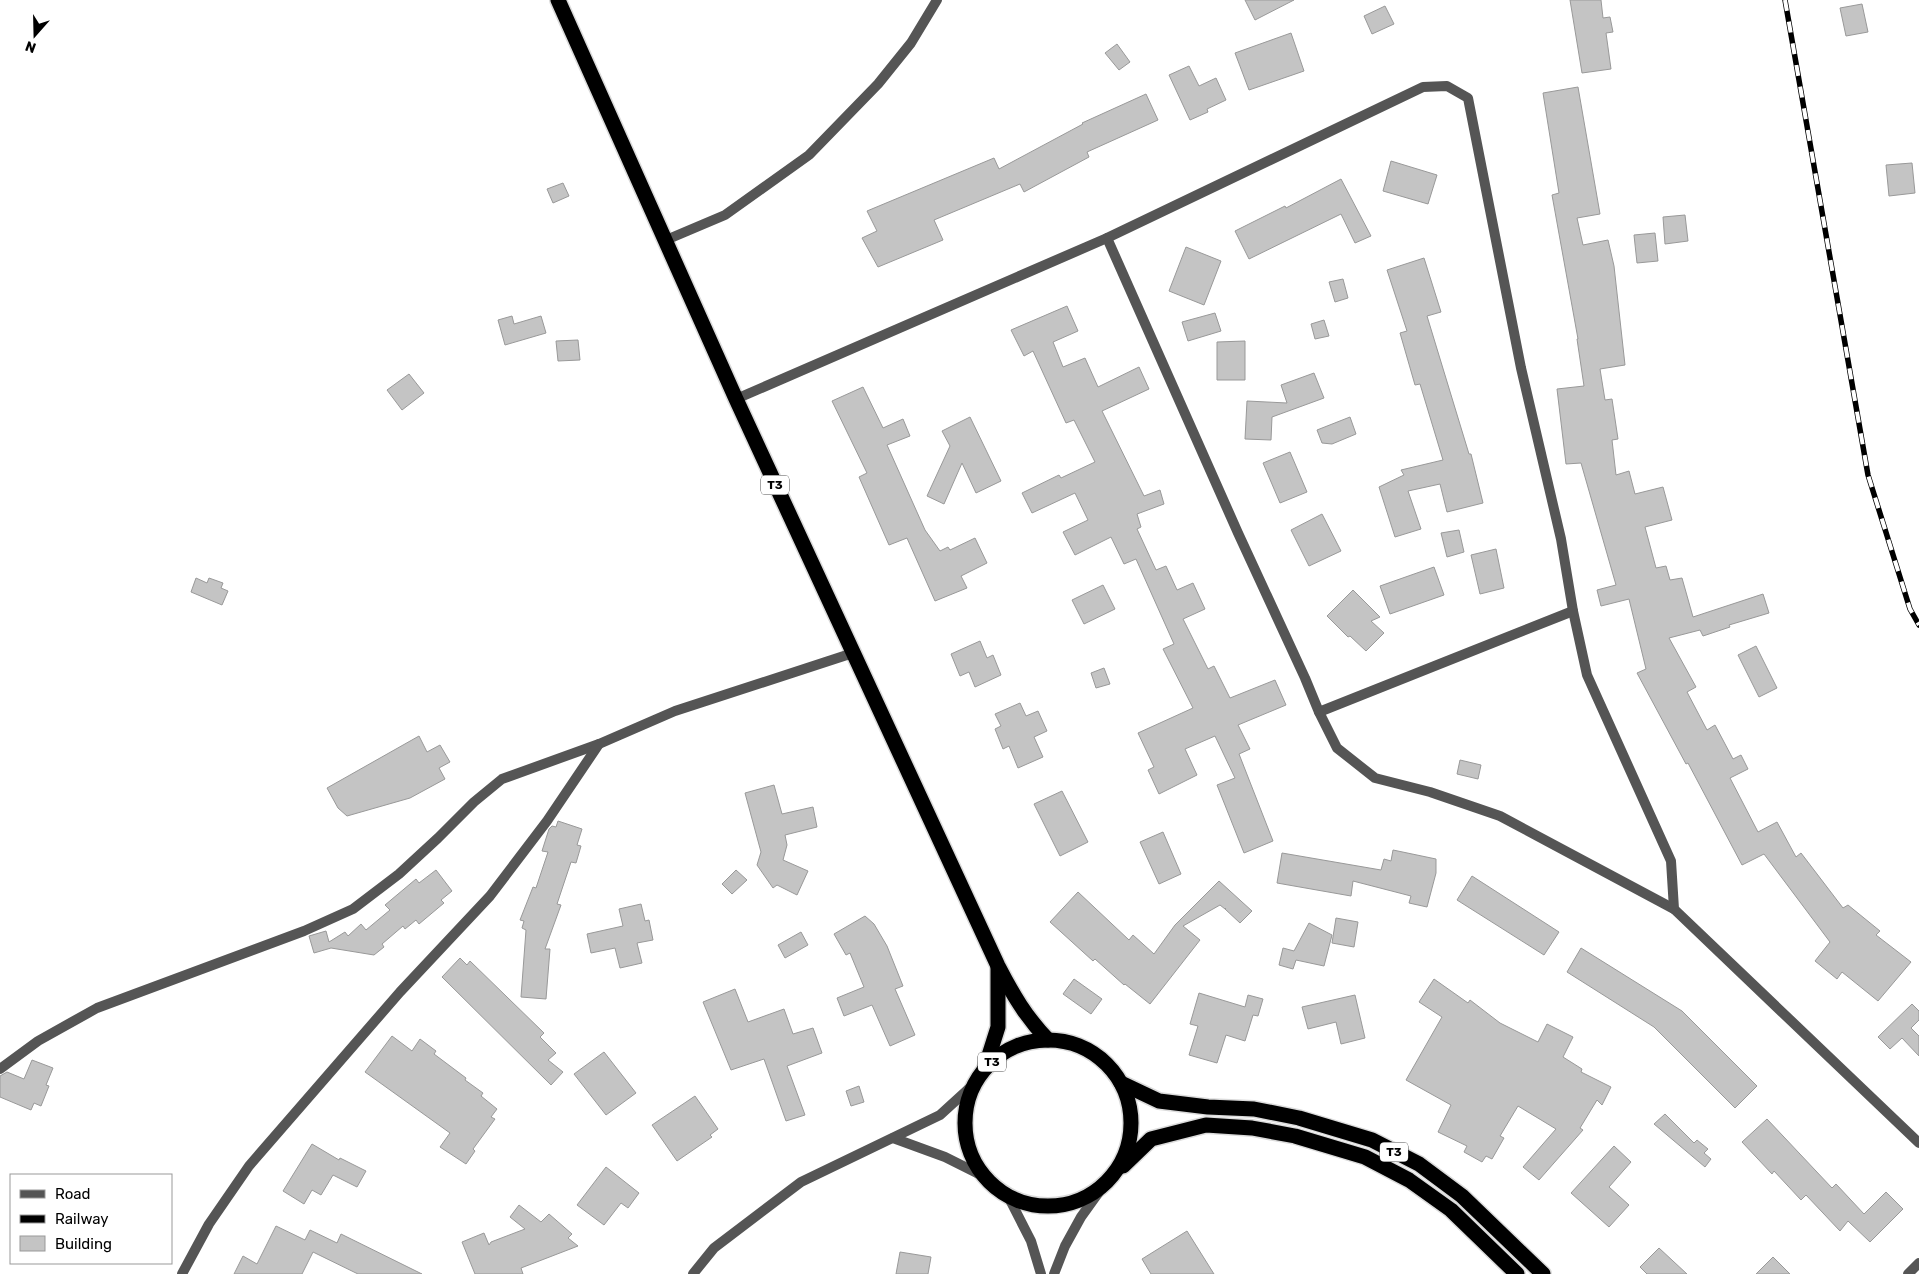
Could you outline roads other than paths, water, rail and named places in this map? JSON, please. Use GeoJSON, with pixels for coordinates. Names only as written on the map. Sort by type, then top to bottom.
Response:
{"type":"FeatureCollection","features":[{"type":"Feature","properties":{"kind":"highway","name":"T3"},"geometry":{"type":"LineString","coordinates":[[558,0],[736,399],[998,966],[1014,997],[1030,1021],[1048,1040]]}},
{"type":"Feature","properties":{"kind":"highway","name":"T3"},"geometry":{"type":"LineString","coordinates":[[998,966],[998,1027],[984,1068],[974,1084],[966,1108],[965,1132],[972,1157],[985,1178],[1008,1196],[1032,1204],[1058,1206],[1083,1199],[1109,1179],[1151,1139],[1206,1125],[1252,1128],[1295,1136],[1365,1157],[1409,1180],[1451,1210],[1517,1274]]}},
{"type":"Feature","properties":{"kind":"highway","name":"T3"},"geometry":{"type":"LineString","coordinates":[[984,1068],[1002,1053],[1025,1043],[1048,1040],[1070,1043],[1090,1052],[1108,1065],[1121,1083],[1130,1105],[1131,1129],[1126,1153],[1109,1179]]}},
{"type":"Feature","properties":{"kind":"highway","name":"T3"},"geometry":{"type":"LineString","coordinates":[[1121,1083],[1159,1101],[1208,1107],[1254,1109],[1299,1118],[1372,1140],[1419,1164],[1462,1196],[1543,1274]]}},
{"type":"Feature","properties":{"kind":"street"},"geometry":{"type":"LineString","coordinates":[[666,240],[725,215],[809,155],[878,84],[911,43],[937,0]]}},
{"type":"Feature","properties":{"kind":"street"},"geometry":{"type":"LineString","coordinates":[[736,399],[1107,238],[1423,87],[1447,86],[1468,98],[1521,368],[1561,539],[1573,612],[1587,675],[1671,861],[1674,909]]}},
{"type":"Feature","properties":{"kind":"street"},"geometry":{"type":"LineString","coordinates":[[1107,238],[1238,534],[1305,678],[1318,712],[1338,748],[1375,778],[1430,792],[1500,816],[1674,909],[1919,1143]]}},
{"type":"Feature","properties":{"kind":"street"},"geometry":{"type":"LineString","coordinates":[[1318,712],[1573,612]]}},
{"type":"Feature","properties":{"kind":"street"},"geometry":{"type":"LineString","coordinates":[[0,1068],[38,1041],[97,1008],[304,931],[353,909],[399,874],[474,802],[502,778],[599,744],[675,711],[853,653]]}},
{"type":"Feature","properties":{"kind":"street"},"geometry":{"type":"LineString","coordinates":[[182,1274],[209,1224],[249,1166],[400,992],[490,896],[547,821],[599,744]]}},
{"type":"Feature","properties":{"kind":"street"},"geometry":{"type":"LineString","coordinates":[[693,1274],[714,1248],[801,1182],[940,1115],[974,1084]]}},
{"type":"Feature","properties":{"kind":"street"},"geometry":{"type":"LineString","coordinates":[[893,1138],[945,1157],[985,1178]]}},
{"type":"Feature","properties":{"kind":"street"},"geometry":{"type":"LineString","coordinates":[[1054,1274],[1065,1246],[1081,1217],[1109,1179]]}},
{"type":"Feature","properties":{"kind":"street"},"geometry":{"type":"LineString","coordinates":[[1008,1196],[1031,1240],[1041,1274]]}},
{"type":"Feature","properties":{"kind":"street"},"geometry":{"type":"LineString","coordinates":[[1908,1274],[1919,1263]]}},
{"type":"Feature","properties":{"kind":"railway"},"geometry":{"type":"LineString","coordinates":[[1785,0],[1868,475],[1910,609],[1919,625]]}}]}
